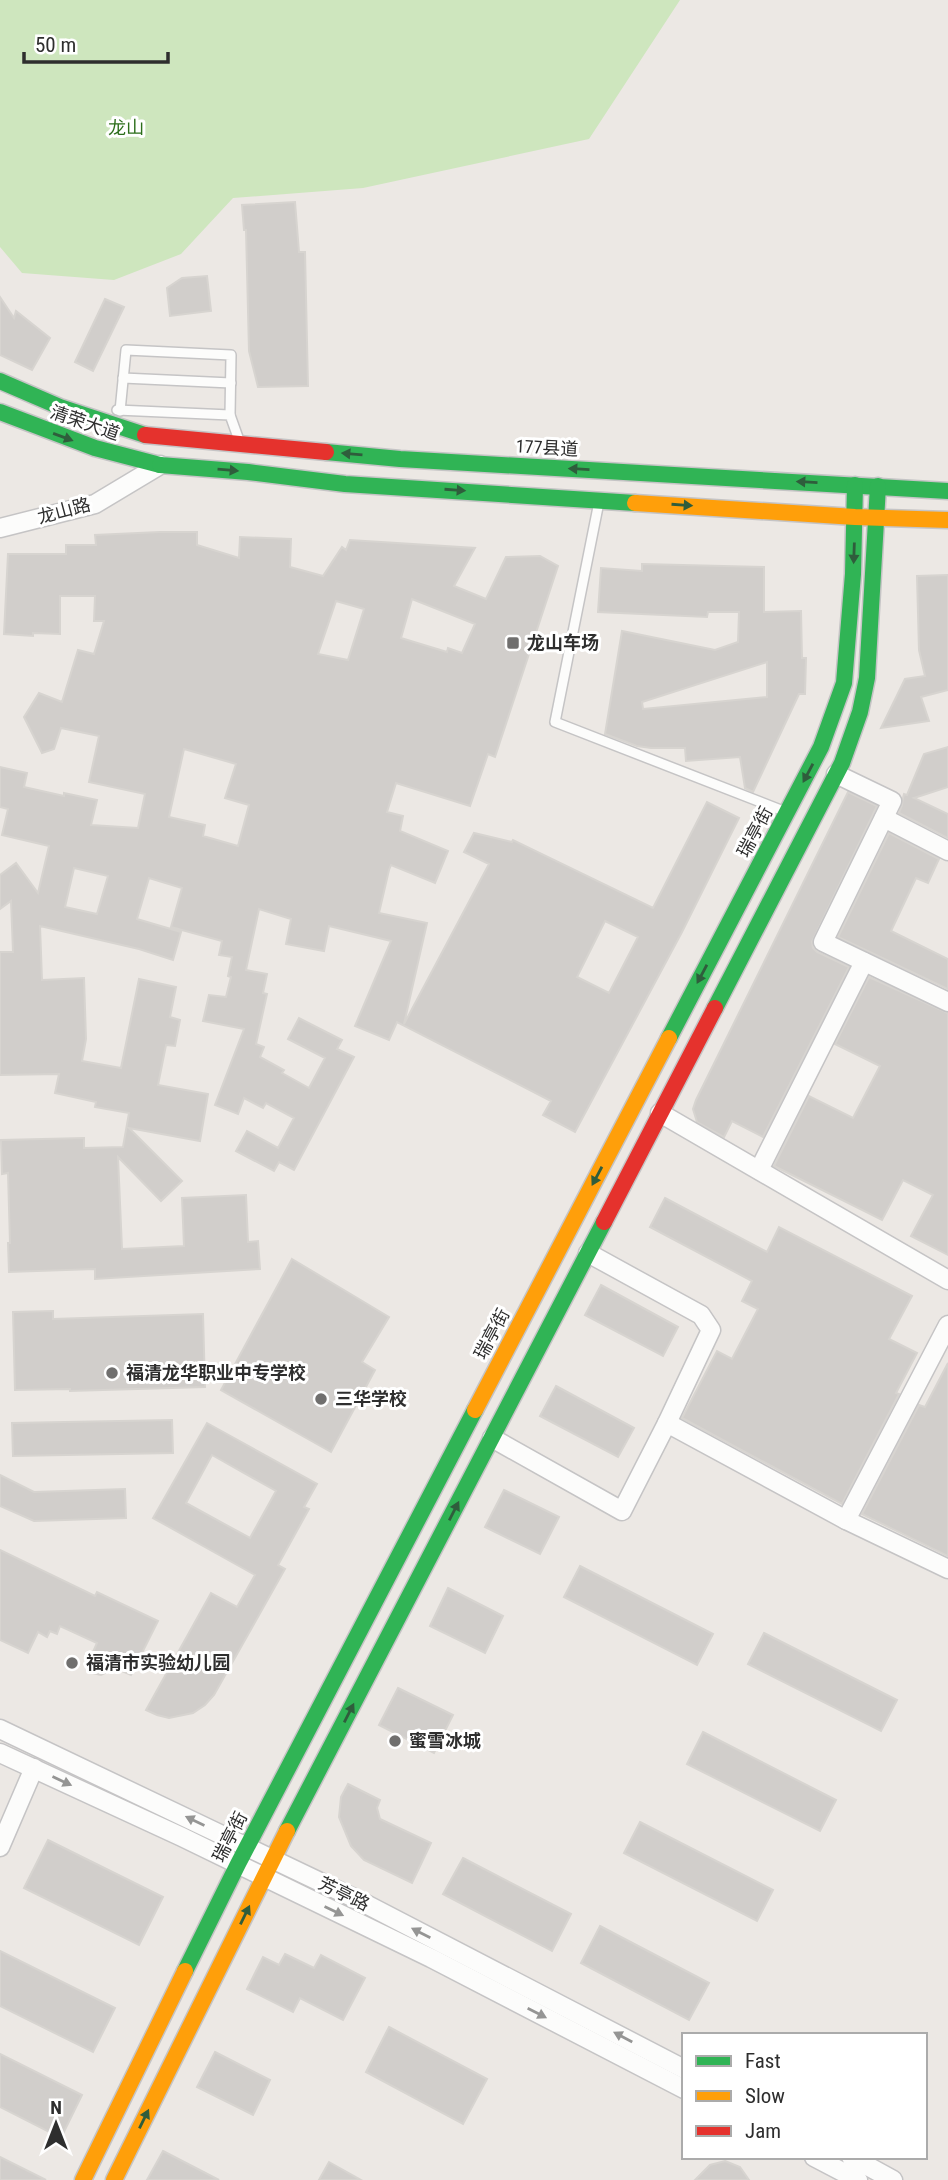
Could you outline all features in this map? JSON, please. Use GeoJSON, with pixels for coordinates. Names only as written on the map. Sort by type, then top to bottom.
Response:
{"type":"FeatureCollection","features":[{"type":"Feature","properties":{"kind":"main road","name":"清荣大道"},"geometry":{"type":"LineString","coordinates":[[0,381],[60,408],[145,435]]}},
{"type":"Feature","properties":{"kind":"main road","name":"清荣大道"},"geometry":{"type":"LineString","coordinates":[[0,412],[74,441],[160,465]]}},
{"type":"Feature","properties":{"kind":"main road","name":"177县道"},"geometry":{"type":"LineString","coordinates":[[145,435],[400,458],[948,491]]}},
{"type":"Feature","properties":{"kind":"main road"},"geometry":{"type":"LineString","coordinates":[[160,465],[345,484],[855,517],[948,520]]}},
{"type":"Feature","properties":{"kind":"main road","name":"瑞亭街"},"geometry":{"type":"LineString","coordinates":[[83,2180],[247,1846],[821,747],[844,683],[853,574],[855,485]]}},
{"type":"Feature","properties":{"kind":"main road"},"geometry":{"type":"LineString","coordinates":[[114,2180],[273,1859],[836,774],[860,712],[867,678],[877,486]]}},
{"type":"Feature","properties":{"kind":"street","name":"龙山路"},"geometry":{"type":"LineString","coordinates":[[0,528],[95,504],[160,465]]}},
{"type":"Feature","properties":{"kind":"street"},"geometry":{"type":"LineString","coordinates":[[836,774],[892,802],[823,942],[948,1002]]}},
{"type":"Feature","properties":{"kind":"street"},"geometry":{"type":"LineString","coordinates":[[884,818],[948,851]]}},
{"type":"Feature","properties":{"kind":"street"},"geometry":{"type":"LineString","coordinates":[[759,1170],[864,962]]}},
{"type":"Feature","properties":{"kind":"street"},"geometry":{"type":"LineString","coordinates":[[660,1113],[948,1280]]}},
{"type":"Feature","properties":{"kind":"street"},"geometry":{"type":"LineString","coordinates":[[492,1438],[622,1511],[711,1330],[701,1315],[588,1253]]}},
{"type":"Feature","properties":{"kind":"street"},"geometry":{"type":"LineString","coordinates":[[846,1520],[948,1325]]}},
{"type":"Feature","properties":{"kind":"street"},"geometry":{"type":"LineString","coordinates":[[667,1423],[846,1520],[948,1569]]}},
{"type":"Feature","properties":{"kind":"street","name":"芳亭路"},"geometry":{"type":"LineString","coordinates":[[0,1729],[360,1901],[682,2068]]}},
{"type":"Feature","properties":{"kind":"street","name":"芳亭路"},"geometry":{"type":"LineString","coordinates":[[0,1753],[431,1958],[682,2088]]}},
{"type":"Feature","properties":{"kind":"street"},"geometry":{"type":"LineString","coordinates":[[0,1847],[34,1768]]}},
{"type":"Feature","properties":{"kind":"street"},"geometry":{"type":"LineString","coordinates":[[818,2159],[858,2180]]}},
{"type":"Feature","properties":{"kind":"street"},"geometry":{"type":"LineString","coordinates":[[855,2159],[894,2180]]}},
{"type":"Feature","properties":{"kind":"lane"},"geometry":{"type":"LineString","coordinates":[[120,411],[126,350],[231,355],[230,415],[240,445]]}},
{"type":"Feature","properties":{"kind":"lane"},"geometry":{"type":"LineString","coordinates":[[123,378],[231,383]]}},
{"type":"Feature","properties":{"kind":"lane"},"geometry":{"type":"LineString","coordinates":[[60,408],[93,406]]}},
{"type":"Feature","properties":{"kind":"lane"},"geometry":{"type":"LineString","coordinates":[[106,408],[120,411],[230,415]]}},
{"type":"Feature","properties":{"kind":"lane"},"geometry":{"type":"LineString","coordinates":[[600,500],[555,722],[787,812]]}},
{"type":"Feature","properties":{"kind":"green space","name":"龙山"},"geometry":{"type":"Polygon","coordinates":[[[0,0],[680,0],[589,139],[363,188],[233,198],[181,254],[114,280],[22,273],[0,247],[0,0]]]}},
{"type":"Feature","properties":{"kind":"building"},"geometry":{"type":"Polygon","coordinates":[[[295,202],[299,252],[305,252],[308,386],[258,387],[249,351],[246,230],[242,205],[295,202]]]}},
{"type":"Feature","properties":{"kind":"building"},"geometry":{"type":"Polygon","coordinates":[[[207,276],[211,311],[170,316],[167,288],[182,278],[207,276]]]}},
{"type":"Feature","properties":{"kind":"building"},"geometry":{"type":"Polygon","coordinates":[[[0,297],[14,318],[16,311],[50,338],[32,370],[0,355],[0,297]]]}},
{"type":"Feature","properties":{"kind":"building"},"geometry":{"type":"Polygon","coordinates":[[[105,299],[124,307],[93,371],[75,362],[105,299]]]}},
{"type":"Feature","properties":{"kind":"building"},"geometry":{"type":"Polygon","coordinates":[[[197,532],[197,545],[239,558],[240,537],[291,539],[290,567],[323,576],[342,547],[346,550],[350,540],[475,548],[454,586],[486,599],[506,557],[540,556],[558,566],[495,757],[488,754],[470,806],[396,783],[387,812],[403,816],[400,831],[448,851],[435,883],[391,865],[379,913],[427,923],[404,1024],[489,864],[464,852],[474,833],[512,842],[513,840],[653,908],[707,802],[739,818],[682,932],[575,1132],[543,1115],[551,1101],[397,1022],[389,1040],[355,1026],[391,941],[329,926],[324,951],[286,944],[291,919],[259,909],[246,970],[267,974],[263,993],[267,994],[256,1044],[264,1047],[260,1057],[309,1088],[325,1058],[288,1039],[299,1018],[342,1040],[337,1049],[354,1057],[294,1170],[279,1162],[274,1171],[236,1151],[247,1131],[278,1148],[294,1118],[266,1103],[263,1108],[244,1098],[238,1114],[215,1105],[244,1029],[203,1021],[209,995],[226,997],[232,957],[219,955],[222,941],[171,927],[182,888],[149,878],[137,919],[181,932],[173,960],[139,949],[40,926],[42,980],[84,978],[86,1039],[82,1061],[121,1068],[139,979],[176,987],[170,1017],[180,1020],[175,1046],[166,1045],[158,1085],[208,1094],[200,1141],[129,1128],[182,1181],[161,1201],[118,1157],[122,1249],[184,1246],[182,1198],[246,1195],[248,1242],[258,1241],[260,1269],[95,1279],[95,1269],[9,1272],[8,1173],[2,1174],[1,1140],[84,1138],[84,1148],[123,1147],[129,1113],[95,1107],[96,1102],[55,1093],[59,1074],[0,1075],[0,952],[13,952],[11,901],[0,909],[0,875],[16,863],[38,893],[49,846],[2,835],[8,809],[0,807],[0,767],[27,773],[24,787],[97,800],[91,825],[138,828],[145,794],[89,782],[99,736],[61,728],[54,749],[42,753],[24,717],[39,693],[62,702],[78,650],[94,654],[104,621],[94,621],[95,596],[60,596],[60,634],[4,634],[8,554],[66,554],[66,545],[96,545],[95,535],[197,532]],[[412,599],[401,638],[447,652],[448,648],[462,653],[475,624],[412,599]],[[336,601],[318,654],[348,660],[364,609],[336,601]],[[184,749],[169,817],[205,825],[203,836],[238,846],[249,805],[225,798],[236,764],[184,749]],[[74,868],[65,907],[97,914],[108,876],[74,868]],[[605,921],[577,977],[609,993],[638,937],[605,921]]]}},
{"type":"Feature","properties":{"kind":"building"},"geometry":{"type":"Polygon","coordinates":[[[642,564],[764,567],[764,612],[801,611],[802,658],[806,658],[805,694],[799,694],[753,792],[745,788],[740,757],[686,761],[685,748],[637,746],[605,734],[622,631],[715,650],[738,642],[739,612],[708,612],[707,617],[598,612],[601,568],[642,571],[642,564]],[[767,662],[642,702],[643,709],[767,697],[767,662]]]}},
{"type":"Feature","properties":{"kind":"building"},"geometry":{"type":"Polygon","coordinates":[[[948,575],[948,690],[921,697],[929,721],[881,728],[905,679],[925,676],[919,650],[917,576],[948,575]]]}},
{"type":"Feature","properties":{"kind":"building"},"geometry":{"type":"Polygon","coordinates":[[[948,747],[948,787],[914,798],[948,814],[948,838],[899,813],[904,794],[907,795],[924,754],[948,747]]]}},
{"type":"Feature","properties":{"kind":"building"},"geometry":{"type":"Polygon","coordinates":[[[848,792],[877,806],[812,942],[817,952],[849,967],[763,1137],[732,1121],[724,1137],[697,1122],[693,1109],[696,1100],[848,792]]]}},
{"type":"Feature","properties":{"kind":"building"},"geometry":{"type":"Polygon","coordinates":[[[889,833],[939,859],[928,883],[916,878],[891,931],[948,959],[948,989],[838,937],[889,833]]]}},
{"type":"Feature","properties":{"kind":"building"},"geometry":{"type":"Polygon","coordinates":[[[869,977],[948,1013],[948,1255],[911,1236],[933,1195],[903,1180],[882,1220],[774,1166],[809,1096],[853,1118],[880,1066],[835,1044],[869,977]]]}},
{"type":"Feature","properties":{"kind":"building"},"geometry":{"type":"Polygon","coordinates":[[[665,1198],[767,1252],[779,1227],[912,1296],[889,1339],[917,1353],[896,1393],[899,1394],[842,1504],[682,1418],[717,1351],[732,1359],[758,1309],[742,1301],[752,1281],[650,1227],[665,1198]]]}},
{"type":"Feature","properties":{"kind":"building"},"geometry":{"type":"Polygon","coordinates":[[[292,1259],[389,1317],[362,1362],[375,1370],[331,1452],[221,1390],[292,1259]]]}},
{"type":"Feature","properties":{"kind":"building"},"geometry":{"type":"Polygon","coordinates":[[[601,1285],[678,1327],[663,1356],[585,1315],[601,1285]]]}},
{"type":"Feature","properties":{"kind":"building"},"geometry":{"type":"Polygon","coordinates":[[[53,1311],[53,1319],[203,1314],[205,1387],[15,1390],[13,1312],[53,1311]]]}},
{"type":"Feature","properties":{"kind":"building"},"geometry":{"type":"Polygon","coordinates":[[[948,1363],[948,1556],[862,1514],[919,1405],[925,1407],[948,1363]]]}},
{"type":"Feature","properties":{"kind":"building"},"geometry":{"type":"Polygon","coordinates":[[[556,1386],[634,1428],[618,1457],[540,1416],[556,1386]]]}},
{"type":"Feature","properties":{"kind":"building"},"geometry":{"type":"Polygon","coordinates":[[[172,1420],[173,1453],[13,1456],[12,1423],[172,1420]]]}},
{"type":"Feature","properties":{"kind":"building"},"geometry":{"type":"Polygon","coordinates":[[[207,1423],[317,1484],[304,1507],[309,1509],[278,1565],[285,1569],[214,1695],[193,1713],[169,1718],[146,1710],[211,1593],[237,1607],[255,1575],[153,1518],[207,1423]],[[212,1455],[186,1503],[250,1538],[276,1491],[212,1455]]]}},
{"type":"Feature","properties":{"kind":"building"},"geometry":{"type":"Polygon","coordinates":[[[0,1475],[34,1492],[125,1489],[126,1518],[34,1521],[0,1506],[0,1475]]]}},
{"type":"Feature","properties":{"kind":"building"},"geometry":{"type":"Polygon","coordinates":[[[504,1490],[559,1517],[540,1554],[485,1527],[504,1490]]]}},
{"type":"Feature","properties":{"kind":"building"},"geometry":{"type":"Polygon","coordinates":[[[0,1550],[95,1596],[97,1592],[158,1621],[131,1675],[115,1668],[101,1675],[93,1673],[88,1663],[97,1643],[60,1626],[57,1634],[50,1631],[47,1637],[38,1632],[28,1653],[0,1640],[0,1550]]]}},
{"type":"Feature","properties":{"kind":"building"},"geometry":{"type":"Polygon","coordinates":[[[580,1566],[713,1634],[697,1665],[564,1597],[580,1566]]]}},
{"type":"Feature","properties":{"kind":"building"},"geometry":{"type":"Polygon","coordinates":[[[448,1588],[503,1616],[485,1653],[430,1626],[448,1588]]]}},
{"type":"Feature","properties":{"kind":"building"},"geometry":{"type":"Polygon","coordinates":[[[764,1633],[897,1700],[881,1731],[748,1664],[764,1633]]]}},
{"type":"Feature","properties":{"kind":"building"},"geometry":{"type":"Polygon","coordinates":[[[398,1688],[453,1715],[434,1753],[379,1725],[398,1688]]]}},
{"type":"Feature","properties":{"kind":"building"},"geometry":{"type":"Polygon","coordinates":[[[703,1732],[836,1800],[820,1831],[687,1764],[703,1732]]]}},
{"type":"Feature","properties":{"kind":"building"},"geometry":{"type":"Polygon","coordinates":[[[348,1784],[380,1800],[377,1808],[380,1819],[431,1843],[412,1883],[364,1860],[351,1846],[339,1817],[341,1797],[348,1784]]]}},
{"type":"Feature","properties":{"kind":"building"},"geometry":{"type":"Polygon","coordinates":[[[640,1822],[773,1890],[757,1921],[624,1853],[640,1822]]]}},
{"type":"Feature","properties":{"kind":"building"},"geometry":{"type":"Polygon","coordinates":[[[48,1840],[163,1897],[139,1945],[24,1888],[48,1840]]]}},
{"type":"Feature","properties":{"kind":"building"},"geometry":{"type":"Polygon","coordinates":[[[463,1858],[571,1914],[552,1951],[443,1894],[463,1858]]]}},
{"type":"Feature","properties":{"kind":"building"},"geometry":{"type":"Polygon","coordinates":[[[600,1926],[709,1983],[689,2020],[581,1963],[600,1926]]]}},
{"type":"Feature","properties":{"kind":"building"},"geometry":{"type":"Polygon","coordinates":[[[0,1951],[115,2008],[93,2052],[0,2006],[0,1951]]]}},
{"type":"Feature","properties":{"kind":"building"},"geometry":{"type":"Polygon","coordinates":[[[285,1954],[314,1968],[321,1955],[365,1978],[343,2020],[300,1998],[293,2012],[247,1989],[263,1957],[279,1965],[285,1954]]]}},
{"type":"Feature","properties":{"kind":"building"},"geometry":{"type":"Polygon","coordinates":[[[389,2027],[487,2079],[463,2124],[366,2072],[389,2027]]]}},
{"type":"Feature","properties":{"kind":"building"},"geometry":{"type":"Polygon","coordinates":[[[215,2052],[270,2080],[253,2115],[197,2087],[215,2052]]]}},
{"type":"Feature","properties":{"kind":"building"},"geometry":{"type":"Polygon","coordinates":[[[0,2054],[82,2095],[61,2138],[0,2107],[0,2054]]]}},
{"type":"Feature","properties":{"kind":"building"},"geometry":{"type":"Polygon","coordinates":[[[163,2151],[219,2180],[147,2180],[163,2151]]]}},
{"type":"Feature","properties":{"kind":"building"},"geometry":{"type":"Polygon","coordinates":[[[0,2157],[46,2180],[0,2180],[0,2157]]]}},
{"type":"Feature","properties":{"kind":"building"},"geometry":{"type":"Polygon","coordinates":[[[725,2161],[740,2167],[749,2180],[695,2180],[710,2165],[725,2161]]]}},
{"type":"Feature","properties":{"kind":"building"},"geometry":{"type":"Polygon","coordinates":[[[329,2162],[361,2180],[319,2180],[329,2162]]]}},
{"type":"Feature","properties":{"kind":"traffic: fast"},"geometry":{"type":"LineString","coordinates":[[0,381],[60,407],[145,435]]}},
{"type":"Feature","properties":{"kind":"traffic: fast"},"geometry":{"type":"LineString","coordinates":[[0,412],[95,448],[160,465]]}},
{"type":"Feature","properties":{"kind":"traffic: fast"},"geometry":{"type":"LineString","coordinates":[[326,452],[400,459],[948,491]]}},
{"type":"Feature","properties":{"kind":"traffic: fast"},"geometry":{"type":"LineString","coordinates":[[160,465],[345,484],[635,503]]}},
{"type":"Feature","properties":{"kind":"traffic: fast"},"geometry":{"type":"LineString","coordinates":[[669,1038],[821,747],[844,683],[853,574],[855,485]]}},
{"type":"Feature","properties":{"kind":"traffic: fast"},"geometry":{"type":"LineString","coordinates":[[715,1008],[842,763],[860,712],[867,678],[878,486]]}},
{"type":"Feature","properties":{"kind":"traffic: fast"},"geometry":{"type":"LineString","coordinates":[[287,1831],[604,1222]]}},
{"type":"Feature","properties":{"kind":"traffic: fast"},"geometry":{"type":"LineString","coordinates":[[185,1971],[475,1410]]}},
{"type":"Feature","properties":{"kind":"traffic: slow"},"geometry":{"type":"LineString","coordinates":[[635,503],[948,520]]}},
{"type":"Feature","properties":{"kind":"traffic: slow"},"geometry":{"type":"LineString","coordinates":[[475,1410],[669,1038]]}},
{"type":"Feature","properties":{"kind":"traffic: slow"},"geometry":{"type":"LineString","coordinates":[[114,2180],[287,1831]]}},
{"type":"Feature","properties":{"kind":"traffic: slow"},"geometry":{"type":"LineString","coordinates":[[83,2180],[185,1971]]}},
{"type":"Feature","properties":{"kind":"traffic: jam"},"geometry":{"type":"LineString","coordinates":[[145,435],[326,452]]}},
{"type":"Feature","properties":{"kind":"traffic: jam"},"geometry":{"type":"LineString","coordinates":[[604,1222],[715,1008]]}},
{"type":"Feature","properties":{"kind":"place","name":"龙山车场"},"geometry":{"type":"Point","coordinates":[513,643]}},
{"type":"Feature","properties":{"kind":"place","name":"福清龙华职业中专学校"},"geometry":{"type":"Point","coordinates":[112,1373]}},
{"type":"Feature","properties":{"kind":"place","name":"三华学校"},"geometry":{"type":"Point","coordinates":[321,1399]}},
{"type":"Feature","properties":{"kind":"place","name":"福清市实验幼儿园"},"geometry":{"type":"Point","coordinates":[72,1663]}},
{"type":"Feature","properties":{"kind":"place","name":"蜜雪冰城"},"geometry":{"type":"Point","coordinates":[395,1741]}}]}
